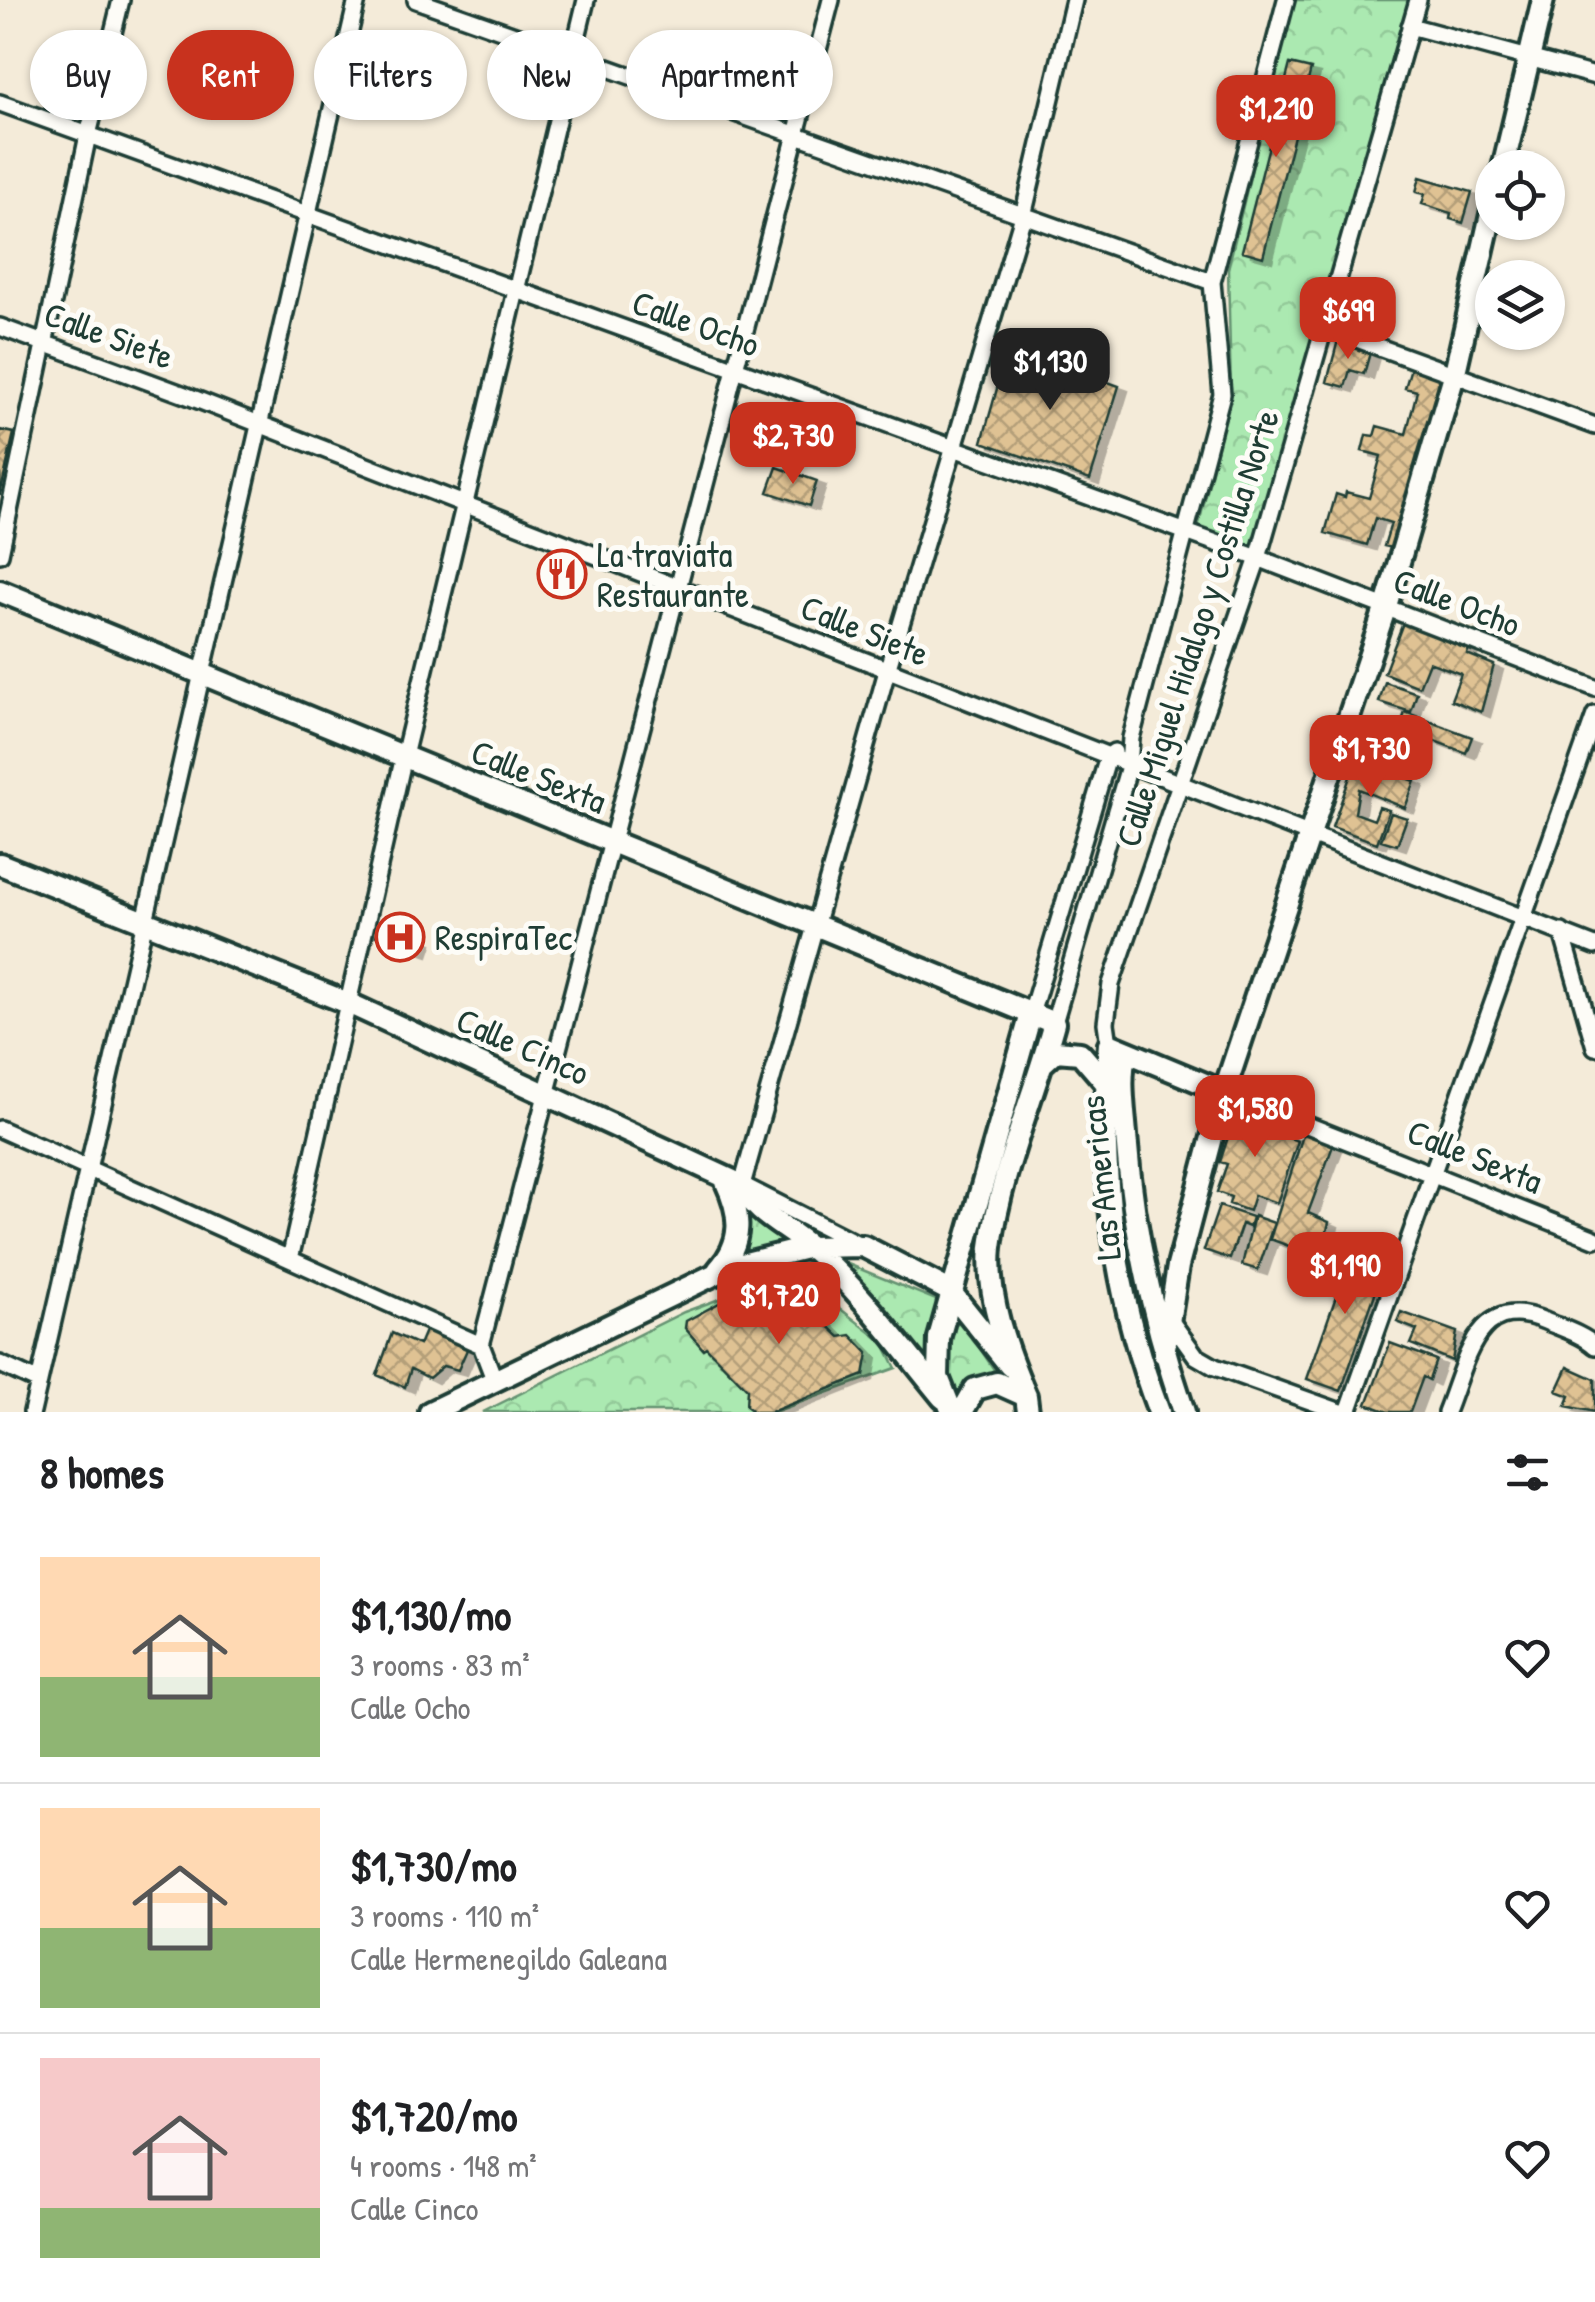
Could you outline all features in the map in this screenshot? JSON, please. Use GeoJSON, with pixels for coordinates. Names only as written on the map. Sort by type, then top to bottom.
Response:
{"type":"FeatureCollection","features":[{"type":"Feature","properties":{"kind":"main road"},"geometry":{"type":"LineString","coordinates":[[1508,150],[1543,0]]}},
{"type":"Feature","properties":{"kind":"main road"},"geometry":{"type":"LineString","coordinates":[[1164,1354],[1178,1266],[1224,1092],[1386,606],[1456,372],[1485,240]]}},
{"type":"Feature","properties":{"kind":"main road","name":"Calle Sexta"},"geometry":{"type":"LineString","coordinates":[[0,590],[1054,1023]]}},
{"type":"Feature","properties":{"kind":"main road","name":"Calle Cinco"},"geometry":{"type":"LineString","coordinates":[[0,864],[348,1004],[548,1092],[723,1176],[739,1195],[810,1247],[948,1405]]}},
{"type":"Feature","properties":{"kind":"main road"},"geometry":{"type":"LineString","coordinates":[[948,1405],[936,1354],[950,1291],[1032,1014]]}},
{"type":"Feature","properties":{"kind":"main road"},"geometry":{"type":"LineString","coordinates":[[1024,1395],[1000,1320],[991,1262],[1015,1155],[1054,1023]]}},
{"type":"Feature","properties":{"kind":"main road","name":"Calle Sexta"},"geometry":{"type":"LineString","coordinates":[[1117,1048],[1224,1092]]}},
{"type":"Feature","properties":{"kind":"main road","name":"Las Americas"},"geometry":{"type":"LineString","coordinates":[[1117,1048],[1105,1082],[1107,1210],[1143,1369],[1160,1412]]}},
{"type":"Feature","properties":{"kind":"main road","name":"Las Americas"},"geometry":{"type":"LineString","coordinates":[[1117,1048],[1131,1210],[1164,1354],[1184,1412]]}},
{"type":"Feature","properties":{"kind":"main road","name":"Las Americas"},"geometry":{"type":"LineString","coordinates":[[1043,1063],[1056,1051],[1080,1054],[1105,1082]]}},
{"type":"Feature","properties":{"kind":"main road"},"geometry":{"type":"LineString","coordinates":[[994,1146],[1015,1155]]}},
{"type":"Feature","properties":{"kind":"main road"},"geometry":{"type":"LineString","coordinates":[[712,1275],[736,1244],[739,1195]]}},
{"type":"Feature","properties":{"kind":"main road"},"geometry":{"type":"LineString","coordinates":[[1107,1210],[1131,1210]]}},
{"type":"Feature","properties":{"kind":"main road"},"geometry":{"type":"LineString","coordinates":[[430,1412],[712,1275],[762,1256],[810,1247],[863,1246],[950,1291],[1024,1395]]}},
{"type":"Feature","properties":{"kind":"main road"},"geometry":{"type":"LineString","coordinates":[[929,1279],[961,1258]]}},
{"type":"Feature","properties":{"kind":"main road"},"geometry":{"type":"LineString","coordinates":[[1140,1258],[1160,1273],[1178,1266]]}},
{"type":"Feature","properties":{"kind":"main road"},"geometry":{"type":"LineString","coordinates":[[962,1412],[968,1397],[986,1384],[1008,1386],[1024,1395]]}},
{"type":"Feature","properties":{"kind":"street"},"geometry":{"type":"LineString","coordinates":[[0,554],[88,136],[121,0]]}},
{"type":"Feature","properties":{"kind":"street"},"geometry":{"type":"LineString","coordinates":[[32,1412],[357,0]]}},
{"type":"Feature","properties":{"kind":"street"},"geometry":{"type":"LineString","coordinates":[[416,0],[498,30]]}},
{"type":"Feature","properties":{"kind":"street"},"geometry":{"type":"LineString","coordinates":[[579,30],[586,0]]}},
{"type":"Feature","properties":{"kind":"street"},"geometry":{"type":"LineString","coordinates":[[494,1379],[482,1346],[831,0]]}},
{"type":"Feature","properties":{"kind":"street"},"geometry":{"type":"LineString","coordinates":[[863,1246],[739,1195],[887,671],[1023,216],[1074,0]]}},
{"type":"Feature","properties":{"kind":"street"},"geometry":{"type":"LineString","coordinates":[[1054,1023],[1129,766],[1131,738],[1222,394],[1212,282],[1286,0]]}},
{"type":"Feature","properties":{"kind":"street","name":"Calle Miguel Hidalgo y Costilla Norte"},"geometry":{"type":"LineString","coordinates":[[1117,1048],[1106,1023],[1111,984],[1258,558],[1418,0]]}},
{"type":"Feature","properties":{"kind":"street"},"geometry":{"type":"LineString","coordinates":[[1410,26],[1595,76]]}},
{"type":"Feature","properties":{"kind":"street"},"geometry":{"type":"LineString","coordinates":[[606,69],[1212,282]]}},
{"type":"Feature","properties":{"kind":"street","name":"Calle Ocho"},"geometry":{"type":"LineString","coordinates":[[0,103],[1258,558],[1595,688]]}},
{"type":"Feature","properties":{"kind":"street"},"geometry":{"type":"LineString","coordinates":[[290,1258],[404,756],[557,120]]}},
{"type":"Feature","properties":{"kind":"street","name":"Calle Siete"},"geometry":{"type":"LineString","coordinates":[[0,327],[1595,946]]}},
{"type":"Feature","properties":{"kind":"street"},"geometry":{"type":"LineString","coordinates":[[1324,327],[1456,372],[1595,426]]}},
{"type":"Feature","properties":{"kind":"street"},"geometry":{"type":"LineString","coordinates":[[1168,1318],[1196,1356],[1215,1368],[1344,1412],[1526,918],[1595,714]]}},
{"type":"Feature","properties":{"kind":"street"},"geometry":{"type":"LineString","coordinates":[[1032,1014],[1108,757],[1131,738]]}},
{"type":"Feature","properties":{"kind":"street"},"geometry":{"type":"LineString","coordinates":[[1076,861],[1099,867]]}},
{"type":"Feature","properties":{"kind":"street"},"geometry":{"type":"LineString","coordinates":[[1562,932],[1595,1047]]}},
{"type":"Feature","properties":{"kind":"street","name":"Calle Sexta"},"geometry":{"type":"LineString","coordinates":[[1224,1092],[1595,1239]]}},
{"type":"Feature","properties":{"kind":"street"},"geometry":{"type":"LineString","coordinates":[[0,1130],[482,1346]]}},
{"type":"Feature","properties":{"kind":"street"},"geometry":{"type":"LineString","coordinates":[[1446,1412],[1476,1337],[1487,1321],[1508,1314],[1530,1314],[1595,1346]]}},
{"type":"Feature","properties":{"kind":"street"},"geometry":{"type":"LineString","coordinates":[[0,1364],[39,1382]]}},
{"type":"Feature","properties":{"kind":"green space"},"geometry":{"type":"Polygon","coordinates":[[[1292,0],[1412,0],[1257,556],[1198,528],[1231,393],[1228,269],[1292,0]]]}},
{"type":"Feature","properties":{"kind":"green space"},"geometry":{"type":"Polygon","coordinates":[[[748,1206],[796,1243],[740,1254],[748,1206]]]}},
{"type":"Feature","properties":{"kind":"green space"},"geometry":{"type":"Polygon","coordinates":[[[843,1262],[941,1302],[929,1349],[930,1367],[843,1262]]]}},
{"type":"Feature","properties":{"kind":"green space"},"geometry":{"type":"Polygon","coordinates":[[[793,1272],[883,1342],[896,1368],[774,1412],[483,1412],[684,1312],[793,1272]]]}},
{"type":"Feature","properties":{"kind":"green space"},"geometry":{"type":"Polygon","coordinates":[[[958,1316],[999,1377],[965,1388],[958,1400],[947,1362],[958,1316]]]}},
{"type":"Feature","properties":{"kind":"building"},"geometry":{"type":"Polygon","coordinates":[[[1290,64],[1311,69],[1263,257],[1242,251],[1290,64]]]}},
{"type":"Feature","properties":{"kind":"building"},"geometry":{"type":"Polygon","coordinates":[[[1420,177],[1472,192],[1463,223],[1450,219],[1451,213],[1422,204],[1425,194],[1416,192],[1420,177]]]}},
{"type":"Feature","properties":{"kind":"building"},"geometry":{"type":"Polygon","coordinates":[[[1338,340],[1371,349],[1364,374],[1350,370],[1345,387],[1327,382],[1338,340]]]}},
{"type":"Feature","properties":{"kind":"building"},"geometry":{"type":"Polygon","coordinates":[[[1009,346],[1119,386],[1090,480],[982,442],[1009,346]]]}},
{"type":"Feature","properties":{"kind":"building"},"geometry":{"type":"Polygon","coordinates":[[[1412,364],[1447,374],[1398,549],[1384,546],[1391,523],[1375,518],[1367,545],[1325,533],[1336,494],[1345,497],[1346,492],[1369,498],[1381,456],[1362,451],[1366,435],[1374,436],[1377,426],[1406,434],[1417,391],[1405,388],[1412,364]]]}},
{"type":"Feature","properties":{"kind":"building"},"geometry":{"type":"Polygon","coordinates":[[[0,430],[14,433],[0,495],[0,430]]]}},
{"type":"Feature","properties":{"kind":"building"},"geometry":{"type":"Polygon","coordinates":[[[777,467],[817,481],[809,506],[768,492],[777,467]]]}},
{"type":"Feature","properties":{"kind":"building"},"geometry":{"type":"Polygon","coordinates":[[[1404,620],[1470,645],[1467,654],[1494,665],[1481,712],[1451,700],[1461,674],[1429,662],[1419,687],[1384,673],[1404,620]]]}},
{"type":"Feature","properties":{"kind":"building"},"geometry":{"type":"Polygon","coordinates":[[[1385,682],[1417,693],[1411,712],[1379,702],[1385,682]]]}},
{"type":"Feature","properties":{"kind":"building"},"geometry":{"type":"Polygon","coordinates":[[[1405,712],[1472,737],[1466,753],[1400,728],[1405,712]]]}},
{"type":"Feature","properties":{"kind":"building"},"geometry":{"type":"Polygon","coordinates":[[[1356,760],[1415,781],[1405,808],[1359,789],[1355,813],[1374,820],[1379,807],[1389,810],[1377,843],[1332,827],[1356,760]]]}},
{"type":"Feature","properties":{"kind":"building"},"geometry":{"type":"Polygon","coordinates":[[[1391,813],[1407,818],[1397,845],[1381,840],[1391,813]]]}},
{"type":"Feature","properties":{"kind":"building","name":"RespiraTec"},"geometry":{"type":"Polygon","coordinates":[[[380,924],[423,939],[419,951],[376,936],[380,924]]]}},
{"type":"Feature","properties":{"kind":"building"},"geometry":{"type":"Polygon","coordinates":[[[1238,1106],[1271,1117],[1266,1130],[1298,1141],[1277,1203],[1254,1195],[1249,1211],[1229,1204],[1231,1197],[1217,1192],[1227,1164],[1220,1162],[1238,1106]]]}},
{"type":"Feature","properties":{"kind":"building"},"geometry":{"type":"Polygon","coordinates":[[[1304,1132],[1334,1143],[1308,1213],[1329,1222],[1321,1258],[1270,1239],[1304,1132]]]}},
{"type":"Feature","properties":{"kind":"building"},"geometry":{"type":"Polygon","coordinates":[[[1219,1206],[1252,1217],[1249,1227],[1242,1224],[1230,1259],[1204,1250],[1219,1206]]]}},
{"type":"Feature","properties":{"kind":"building"},"geometry":{"type":"Polygon","coordinates":[[[1254,1216],[1274,1223],[1258,1270],[1242,1265],[1254,1216]]]}},
{"type":"Feature","properties":{"kind":"building"},"geometry":{"type":"Polygon","coordinates":[[[1332,1244],[1373,1259],[1371,1264],[1384,1268],[1341,1391],[1307,1379],[1345,1271],[1325,1264],[1332,1244]]]}},
{"type":"Feature","properties":{"kind":"building"},"geometry":{"type":"Polygon","coordinates":[[[793,1276],[818,1299],[816,1314],[840,1337],[851,1335],[868,1353],[864,1375],[771,1412],[754,1412],[746,1406],[747,1389],[706,1347],[703,1349],[685,1328],[686,1321],[730,1297],[735,1310],[772,1296],[776,1282],[793,1276]]]}},
{"type":"Feature","properties":{"kind":"building"},"geometry":{"type":"Polygon","coordinates":[[[1401,1312],[1457,1332],[1452,1361],[1411,1344],[1417,1330],[1397,1322],[1401,1312]]]}},
{"type":"Feature","properties":{"kind":"building"},"geometry":{"type":"Polygon","coordinates":[[[427,1326],[469,1345],[458,1370],[443,1366],[429,1378],[411,1369],[405,1387],[377,1375],[392,1333],[419,1345],[427,1326]]]}},
{"type":"Feature","properties":{"kind":"building"},"geometry":{"type":"Polygon","coordinates":[[[1390,1343],[1436,1360],[1429,1380],[1423,1377],[1410,1412],[1388,1412],[1367,1404],[1390,1343]]]}},
{"type":"Feature","properties":{"kind":"building"},"geometry":{"type":"Polygon","coordinates":[[[1568,1367],[1595,1379],[1595,1412],[1566,1406],[1570,1396],[1557,1391],[1568,1367]]]}},
{"type":"Feature","properties":{"kind":"place","name":"La traviata Restaurante"},"geometry":{"type":"Point","coordinates":[562,574]}},
{"type":"Feature","properties":{"kind":"place","name":"RespiraTec"},"geometry":{"type":"Point","coordinates":[400,937]}}]}
